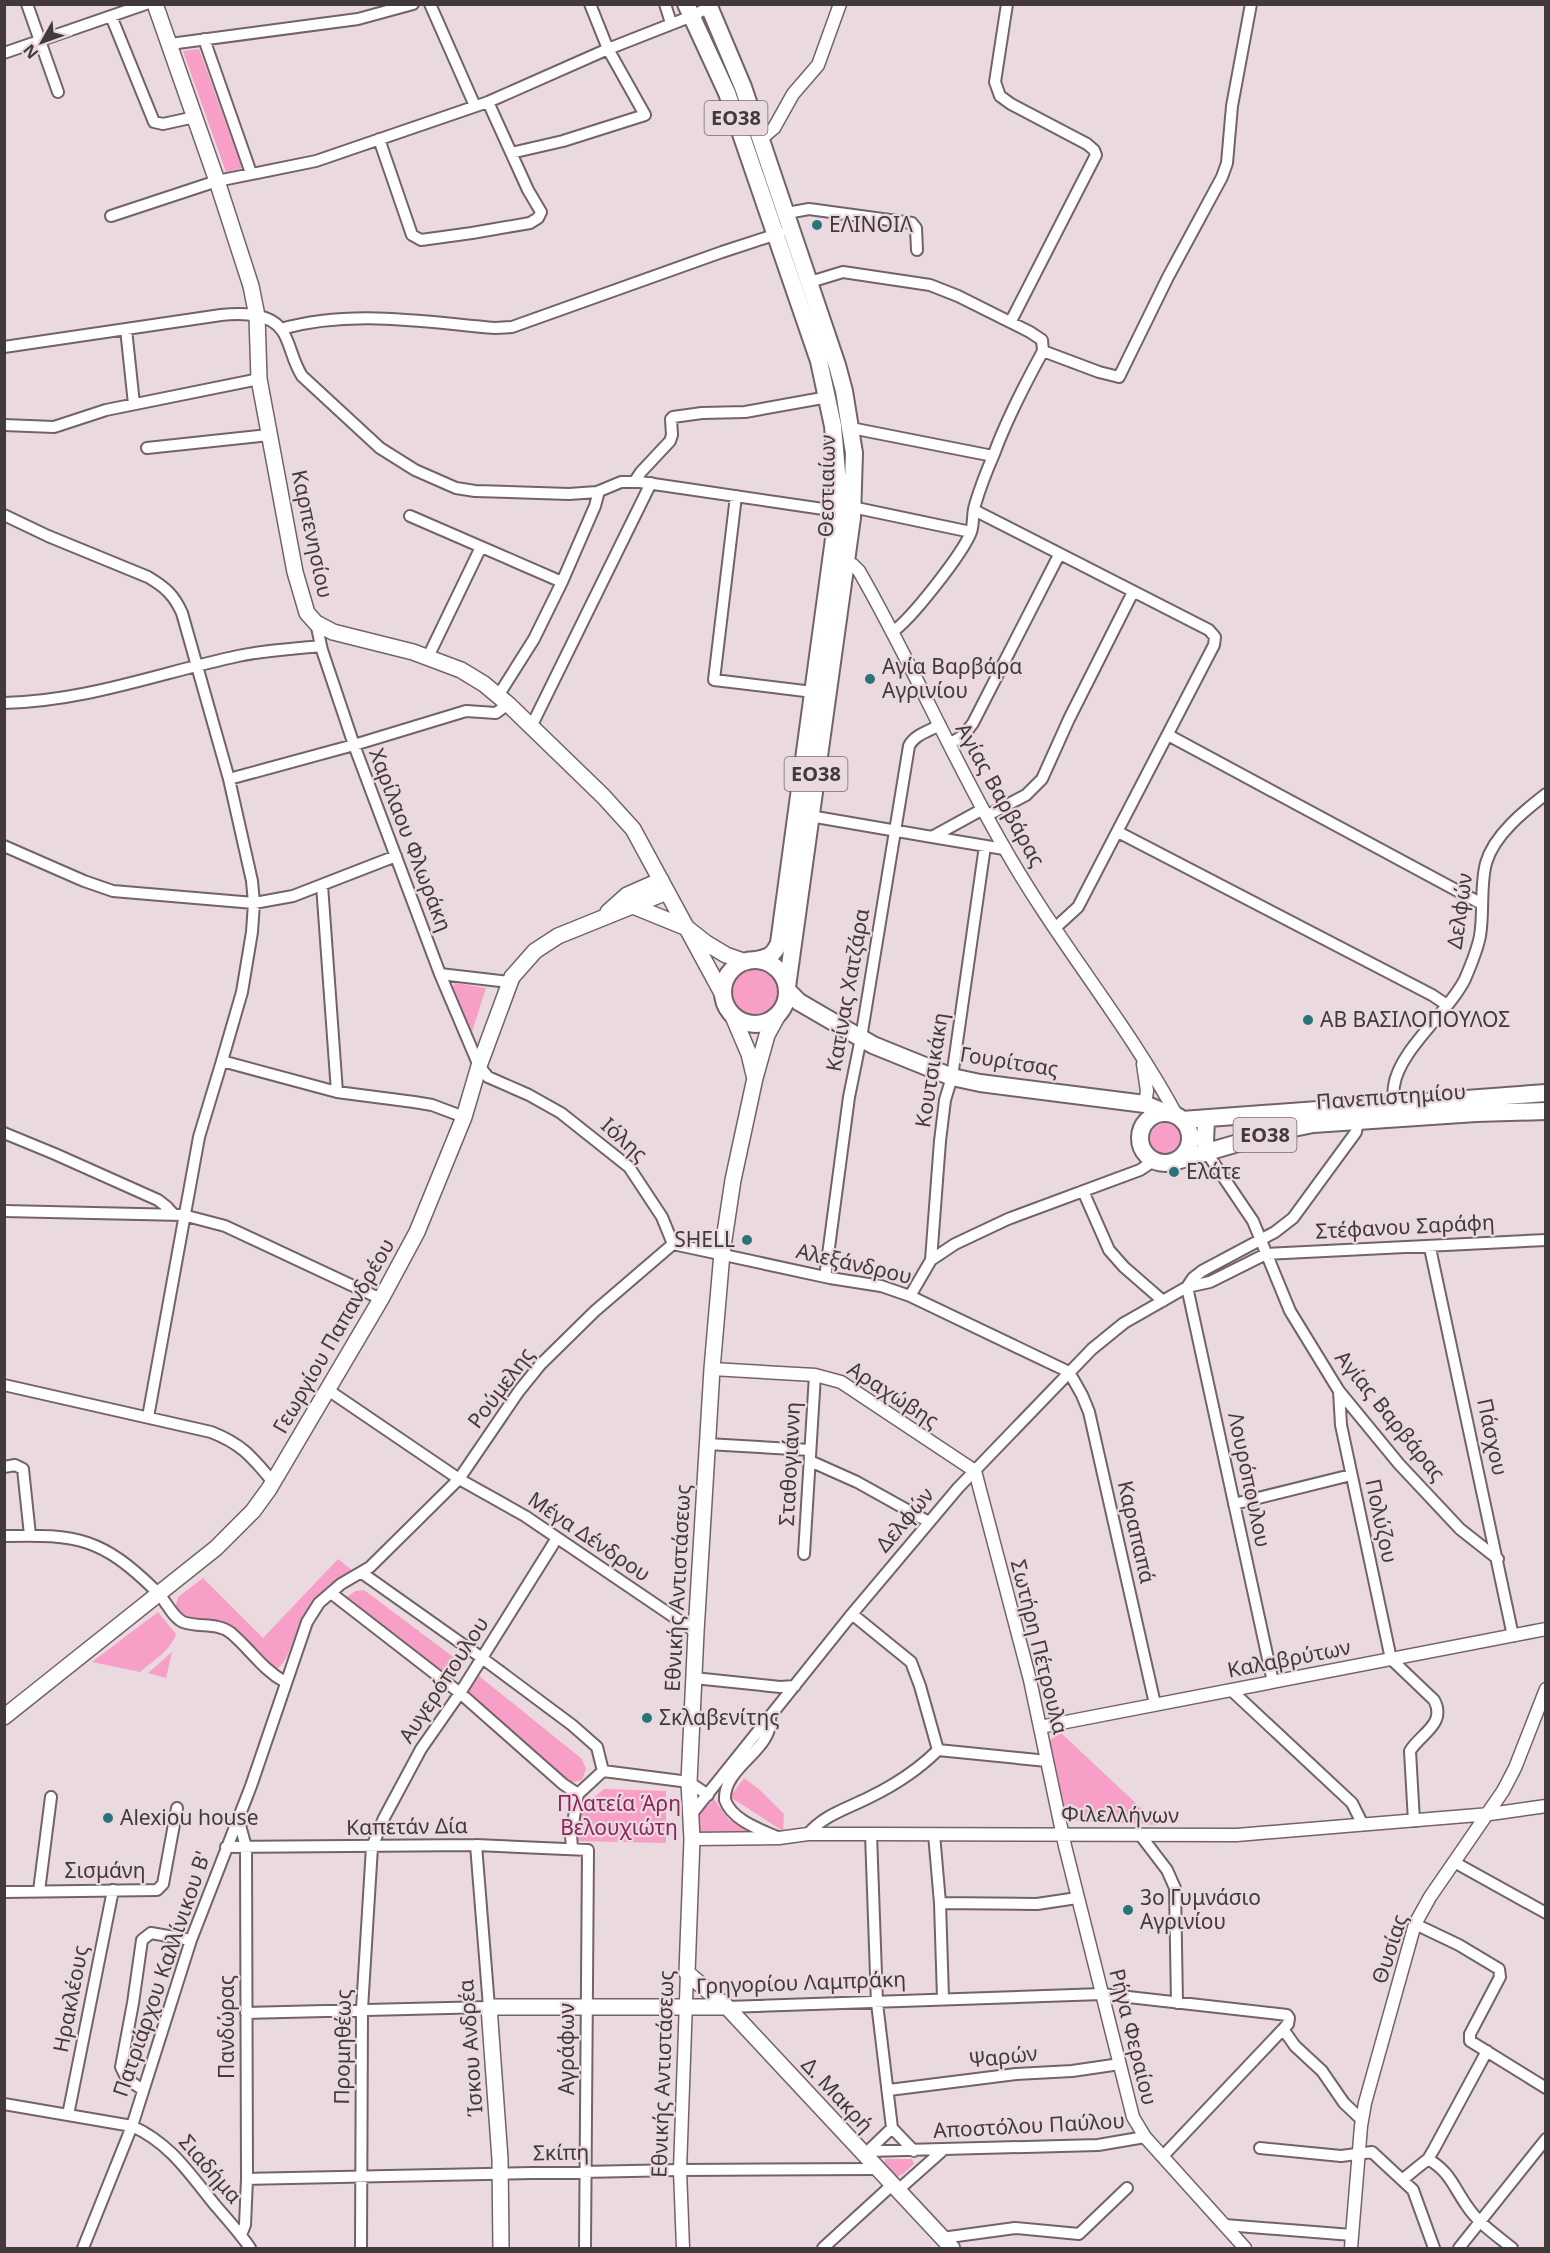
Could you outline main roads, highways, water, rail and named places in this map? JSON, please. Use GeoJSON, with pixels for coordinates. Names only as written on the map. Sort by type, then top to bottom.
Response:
{"type":"FeatureCollection","features":[{"type":"Feature","properties":{"kind":"main road","name":"Καρπενησίου"},"geometry":{"type":"LineString","coordinates":[[155,4],[247,270],[256,316],[259,379],[299,589],[307,613],[316,623],[343,635],[428,657],[461,670],[503,700],[633,829],[723,995]]}},
{"type":"Feature","properties":{"kind":"main road","name":"Θεστιαίων"},"geometry":{"type":"LineString","coordinates":[[708,6],[762,138],[810,282],[837,365],[854,453],[845,509],[810,816],[787,989]]}},
{"type":"Feature","properties":{"kind":"main road","name":"Θεστιαίων"},"geometry":{"type":"LineString","coordinates":[[689,10],[727,93],[819,361],[828,397],[845,509]]}},
{"type":"Feature","properties":{"kind":"main road"},"geometry":{"type":"LineString","coordinates":[[727,93],[743,87]]}},
{"type":"Feature","properties":{"kind":"main road","name":"Θεστιαίων"},"geometry":{"type":"LineString","coordinates":[[751,961],[768,958],[776,951],[779,943],[813,692],[839,561]]}},
{"type":"Feature","properties":{"kind":"main road"},"geometry":{"type":"LineString","coordinates":[[603,916],[633,906],[664,886]]}},
{"type":"Feature","properties":{"kind":"main road"},"geometry":{"type":"LineString","coordinates":[[603,916],[627,895],[664,886]]}},
{"type":"Feature","properties":{"kind":"main road"},"geometry":{"type":"LineString","coordinates":[[633,906],[687,928]]}},
{"type":"Feature","properties":{"kind":"main road","name":"Γεωργίου Παπανδρέου"},"geometry":{"type":"LineString","coordinates":[[4,1717],[216,1548],[253,1512],[328,1390],[417,1232],[464,1116],[509,982],[517,970],[541,946],[603,916]]}},
{"type":"Feature","properties":{"kind":"main road","name":"Καρπενησίου"},"geometry":{"type":"LineString","coordinates":[[687,928],[716,949],[751,961]]}},
{"type":"Feature","properties":{"kind":"main road","name":"ΕΟ38"},"geometry":{"type":"LineString","coordinates":[[723,995],[724,984],[729,974],[736,967],[751,961],[767,963],[776,968],[783,977],[787,989],[781,1011],[769,1021],[749,1024],[732,1014]]}},
{"type":"Feature","properties":{"kind":"main road","name":"Γουρίτσας"},"geometry":{"type":"LineString","coordinates":[[787,989],[808,1008],[861,1038],[910,1062],[952,1077],[980,1083],[1145,1104],[1175,1116]]}},
{"type":"Feature","properties":{"kind":"main road"},"geometry":{"type":"LineString","coordinates":[[723,995],[732,1014]]}},
{"type":"Feature","properties":{"kind":"main road","name":"Γουρίτσας"},"geometry":{"type":"LineString","coordinates":[[781,1011],[799,1006],[808,1008]]}},
{"type":"Feature","properties":{"kind":"main road","name":"Εθνικής Αντιστάσεως"},"geometry":{"type":"LineString","coordinates":[[687,1973],[692,1839],[689,1782],[696,1632],[712,1369],[722,1253],[733,1180],[754,1078],[767,1035],[781,1011]]}},
{"type":"Feature","properties":{"kind":"main road","name":"Εθνικής Αντιστάσεως"},"geometry":{"type":"LineString","coordinates":[[732,1014],[749,1054],[754,1078]]}},
{"type":"Feature","properties":{"kind":"main road","name":"Πανεπιστημίου"},"geometry":{"type":"LineString","coordinates":[[1175,1116],[1206,1119],[1359,1114],[1545,1093]]}},
{"type":"Feature","properties":{"kind":"main road"},"geometry":{"type":"LineString","coordinates":[[1141,1133],[1145,1104]]}},
{"type":"Feature","properties":{"kind":"main road","name":"Πανεπιστημίου"},"geometry":{"type":"LineString","coordinates":[[1395,1111],[1545,1111]]}},
{"type":"Feature","properties":{"kind":"main road","name":"Πανεπιστημίου"},"geometry":{"type":"LineString","coordinates":[[1173,1162],[1295,1127],[1359,1114]]}},
{"type":"Feature","properties":{"kind":"main road"},"geometry":{"type":"LineString","coordinates":[[1141,1133],[1150,1119],[1175,1116],[1190,1135],[1190,1143],[1186,1151],[1173,1162]]}},
{"type":"Feature","properties":{"kind":"main road"},"geometry":{"type":"LineString","coordinates":[[1206,1119],[1207,1153]]}},
{"type":"Feature","properties":{"kind":"main road","name":"ΕΟ38"},"geometry":{"type":"LineString","coordinates":[[1141,1133],[1143,1149],[1155,1160],[1164,1163],[1173,1162]]}},
{"type":"Feature","properties":{"kind":"main road","name":"Δ. Μακρή"},"geometry":{"type":"LineString","coordinates":[[687,1973],[727,2007],[866,2153],[877,2169],[947,2243]]}},
{"type":"Feature","properties":{"kind":"main road","name":"Γρηγορίου Λαμπράκη"},"geometry":{"type":"LineString","coordinates":[[489,2007],[727,2007]]}},
{"type":"Feature","properties":{"kind":"main road","name":"Ίσκου Ανδρέα"},"geometry":{"type":"LineString","coordinates":[[489,2007],[500,2174],[501,2248]]}},
{"type":"Feature","properties":{"kind":"place","name":"ΕΛΙΝΟΙΛ"},"geometry":{"type":"Point","coordinates":[817,225]}},
{"type":"Feature","properties":{"kind":"place","name":"Αγία Βαρβάρα Αγρινίου"},"geometry":{"type":"Point","coordinates":[870,679]}},
{"type":"Feature","properties":{"kind":"place","name":"ΑΒ ΒΑΣΙΛΟΠΟΥΛΟΣ"},"geometry":{"type":"Point","coordinates":[1308,1020]}},
{"type":"Feature","properties":{"kind":"place","name":"Ελάτε"},"geometry":{"type":"Point","coordinates":[1174,1172]}},
{"type":"Feature","properties":{"kind":"place","name":"SHELL"},"geometry":{"type":"Point","coordinates":[747,1240]}},
{"type":"Feature","properties":{"kind":"place","name":"Σκλαβενίτης"},"geometry":{"type":"Point","coordinates":[647,1718]}},
{"type":"Feature","properties":{"kind":"place","name":"Alexiou house"},"geometry":{"type":"Point","coordinates":[108,1818]}},
{"type":"Feature","properties":{"kind":"place","name":"3ο Γυμνάσιο Αγρινίου"},"geometry":{"type":"Point","coordinates":[1128,1910]}},
{"type":"Feature","properties":{"kind":"park label","name":"Πλατεία Άρη Βελουχιώτη"},"geometry":{"type":"Point","coordinates":[619,1816]}}]}
